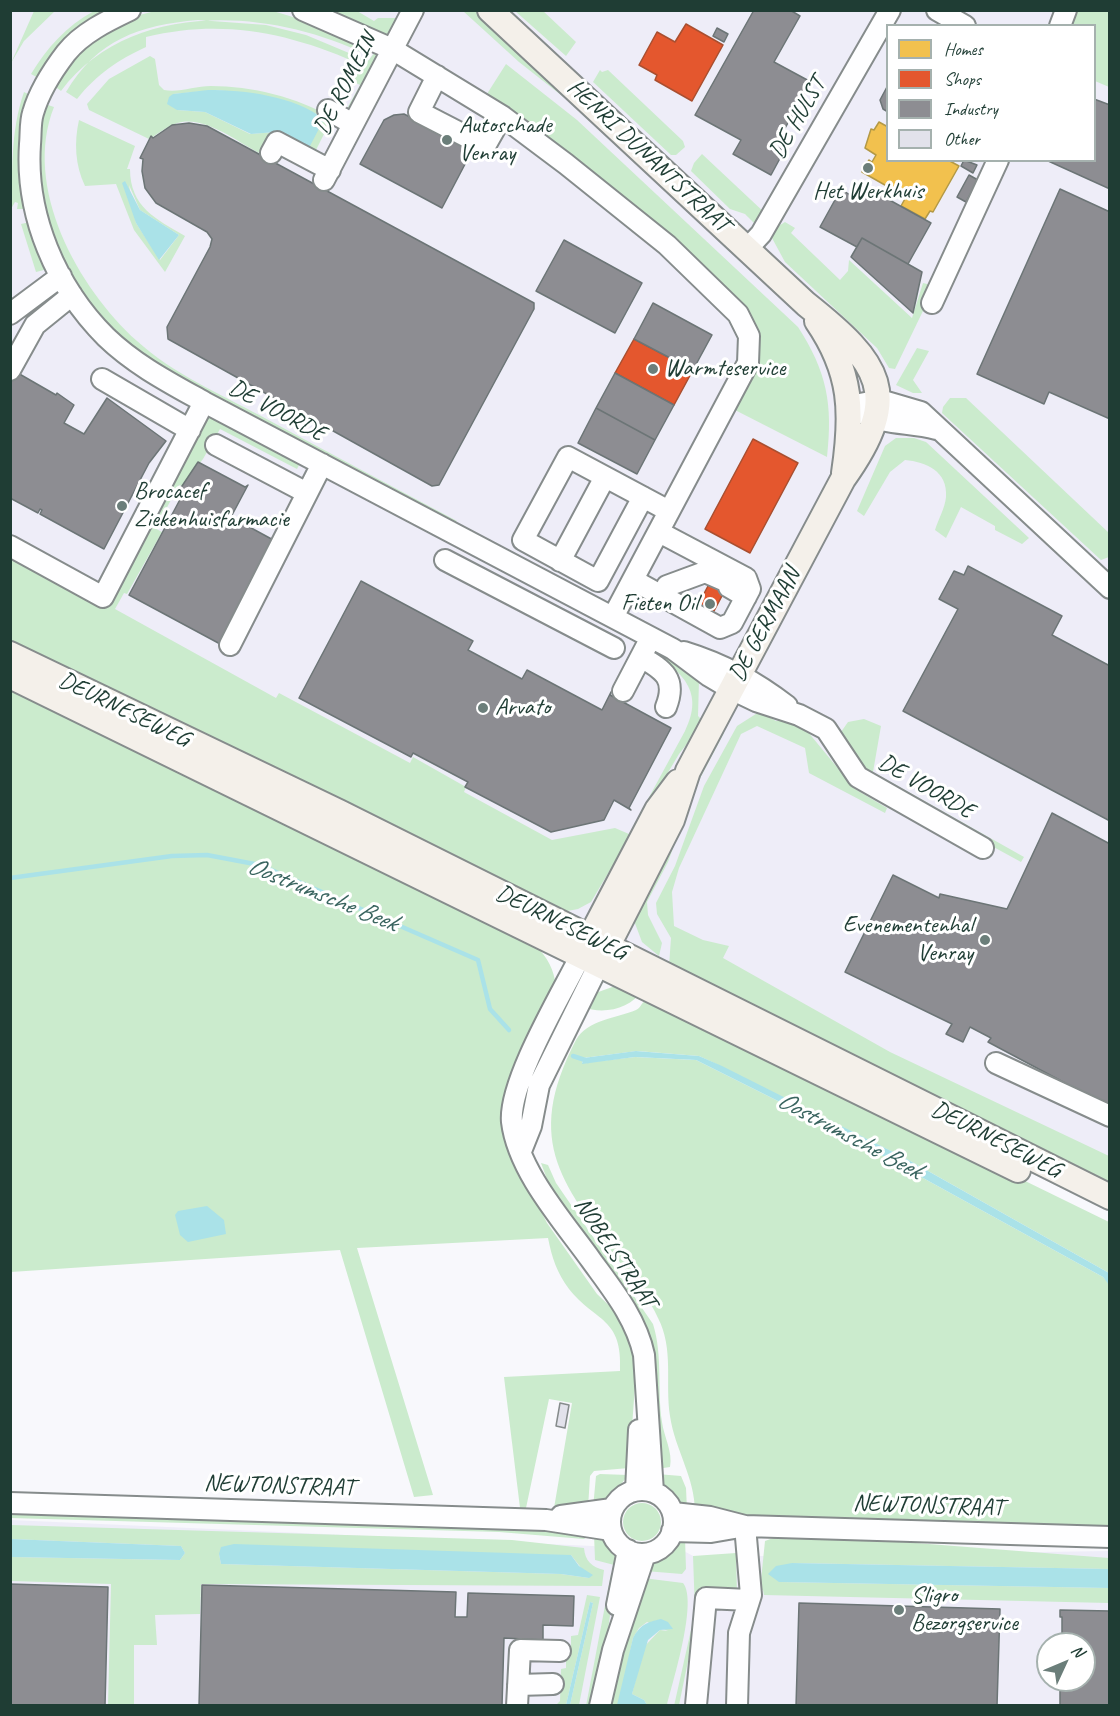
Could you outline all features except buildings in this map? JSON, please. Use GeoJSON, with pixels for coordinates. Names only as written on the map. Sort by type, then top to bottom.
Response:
{"type":"FeatureCollection","features":[{"type":"Feature","properties":{"kind":"main road","name":"HENRI DUNANTSTRAAT"},"geometry":{"type":"LineString","coordinates":[[490,10],[806,304],[855,344],[869,363],[877,410]]}},
{"type":"Feature","properties":{"kind":"main road","name":"HENRI DUNANTSTRAAT"},"geometry":{"type":"LineString","coordinates":[[806,304],[836,353],[850,406]]}},
{"type":"Feature","properties":{"kind":"main road","name":"DE GERMAAN"},"geometry":{"type":"LineString","coordinates":[[843,479],[851,424],[850,406]]}},
{"type":"Feature","properties":{"kind":"main road","name":"DE GERMAAN"},"geometry":{"type":"LineString","coordinates":[[594,951],[657,810],[688,771],[843,479],[865,446],[877,410]]}},
{"type":"Feature","properties":{"kind":"main road","name":"DEURNESEWEG"},"geometry":{"type":"LineString","coordinates":[[10,654],[1110,1214]]}},
{"type":"Feature","properties":{"kind":"main road","name":"DEURNESEWEG"},"geometry":{"type":"LineString","coordinates":[[10,676],[1110,1197]]}},
{"type":"Feature","properties":{"kind":"street"},"geometry":{"type":"LineString","coordinates":[[130,10],[100,24],[67,52],[42,91],[32,114],[28,169],[36,217],[50,256],[72,295],[105,336],[137,364],[204,402]]}},
{"type":"Feature","properties":{"kind":"street"},"geometry":{"type":"LineString","coordinates":[[303,10],[392,49],[502,116],[667,245],[738,314],[749,336],[748,363],[613,618]]}},
{"type":"Feature","properties":{"kind":"street","name":"DE HULST"},"geometry":{"type":"LineString","coordinates":[[748,248],[761,234],[890,10]]}},
{"type":"Feature","properties":{"kind":"street"},"geometry":{"type":"LineString","coordinates":[[937,10],[962,24]]}},
{"type":"Feature","properties":{"kind":"street"},"geometry":{"type":"LineString","coordinates":[[1060,24],[1066,10]]}},
{"type":"Feature","properties":{"kind":"street","name":"DE ROMEIN"},"geometry":{"type":"LineString","coordinates":[[271,153],[277,142],[327,175],[409,12]]}},
{"type":"Feature","properties":{"kind":"street"},"geometry":{"type":"LineString","coordinates":[[437,76],[419,112],[484,146],[502,116]]}},
{"type":"Feature","properties":{"kind":"street"},"geometry":{"type":"LineString","coordinates":[[327,110],[353,124]]}},
{"type":"Feature","properties":{"kind":"street"},"geometry":{"type":"LineString","coordinates":[[932,303],[997,162]]}},
{"type":"Feature","properties":{"kind":"street"},"geometry":{"type":"LineString","coordinates":[[10,314],[62,276]]}},
{"type":"Feature","properties":{"kind":"street"},"geometry":{"type":"LineString","coordinates":[[10,370],[35,325],[72,295]]}},
{"type":"Feature","properties":{"kind":"street"},"geometry":{"type":"LineString","coordinates":[[102,379],[190,430]]}},
{"type":"Feature","properties":{"kind":"street","name":"DE VOORDE"},"geometry":{"type":"LineString","coordinates":[[10,546],[103,597],[204,402],[673,649],[716,662],[736,681],[763,687],[799,715],[826,729],[858,777],[983,848]]}},
{"type":"Feature","properties":{"kind":"street"},"geometry":{"type":"LineString","coordinates":[[850,406],[921,412],[1109,588]]}},
{"type":"Feature","properties":{"kind":"street"},"geometry":{"type":"LineString","coordinates":[[216,445],[307,494]]}},
{"type":"Feature","properties":{"kind":"street"},"geometry":{"type":"LineString","coordinates":[[644,498],[598,581],[522,540],[568,457],[644,498],[669,512]]}},
{"type":"Feature","properties":{"kind":"street"},"geometry":{"type":"LineString","coordinates":[[230,645],[322,464]]}},
{"type":"Feature","properties":{"kind":"street"},"geometry":{"type":"LineString","coordinates":[[560,561],[605,477]]}},
{"type":"Feature","properties":{"kind":"street"},"geometry":{"type":"LineString","coordinates":[[633,580],[720,628],[732,623],[750,589],[746,578],[659,532]]}},
{"type":"Feature","properties":{"kind":"street"},"geometry":{"type":"LineString","coordinates":[[445,560],[614,648]]}},
{"type":"Feature","properties":{"kind":"street"},"geometry":{"type":"LineString","coordinates":[[663,596],[667,586],[705,572],[728,582],[729,587],[746,597]]}},
{"type":"Feature","properties":{"kind":"street"},"geometry":{"type":"LineString","coordinates":[[516,597],[529,573]]}},
{"type":"Feature","properties":{"kind":"street"},"geometry":{"type":"LineString","coordinates":[[623,691],[650,637]]}},
{"type":"Feature","properties":{"kind":"street"},"geometry":{"type":"LineString","coordinates":[[641,657],[668,675],[671,683],[666,707]]}},
{"type":"Feature","properties":{"kind":"street","name":"NOBELSTRAAT"},"geometry":{"type":"LineString","coordinates":[[594,951],[518,1086],[512,1121],[521,1151],[541,1190],[610,1286],[634,1325],[644,1355],[645,1491]]}},
{"type":"Feature","properties":{"kind":"street"},"geometry":{"type":"LineString","coordinates":[[996,1063],[1110,1116]]}},
{"type":"Feature","properties":{"kind":"street"},"geometry":{"type":"LineString","coordinates":[[645,1491],[666,1500],[673,1522],[660,1548],[636,1552],[617,1542],[611,1530],[612,1509],[622,1496],[645,1491]]}},
{"type":"Feature","properties":{"kind":"street","name":"NEWTONSTRAAT"},"geometry":{"type":"LineString","coordinates":[[10,1503],[546,1520],[611,1530]]}},
{"type":"Feature","properties":{"kind":"street","name":"NEWTONSTRAAT"},"geometry":{"type":"LineString","coordinates":[[546,1520],[612,1509]]}},
{"type":"Feature","properties":{"kind":"street","name":"NEWTONSTRAAT"},"geometry":{"type":"LineString","coordinates":[[673,1522],[710,1517],[745,1526],[1110,1537]]}},
{"type":"Feature","properties":{"kind":"street"},"geometry":{"type":"LineString","coordinates":[[737,1706],[739,1633],[750,1597],[745,1526]]}},
{"type":"Feature","properties":{"kind":"street"},"geometry":{"type":"LineString","coordinates":[[600,1706],[613,1650],[616,1611],[636,1552]]}},
{"type":"Feature","properties":{"kind":"street"},"geometry":{"type":"LineString","coordinates":[[696,1705],[706,1598],[750,1597]]}},
{"type":"Feature","properties":{"kind":"street"},"geometry":{"type":"LineString","coordinates":[[517,1706],[519,1650],[560,1651]]}},
{"type":"Feature","properties":{"kind":"street"},"geometry":{"type":"LineString","coordinates":[[518,1685],[553,1684]]}},
{"type":"Feature","properties":{"kind":"shaded area"},"geometry":{"type":"Polygon","coordinates":[[[11,11],[1109,11],[1109,1179],[351,810],[11,610],[11,11]]]}},
{"type":"Feature","properties":{"kind":"shaded area"},"geometry":{"type":"Polygon","coordinates":[[[11,1520],[682,1550],[695,1557],[1109,1551],[1109,1705],[11,1706],[11,1520]]]}},
{"type":"Feature","properties":{"kind":"green space"},"geometry":{"type":"Polygon","coordinates":[[[34,11],[55,11],[24,41],[11,63],[34,11]]]}},
{"type":"Feature","properties":{"kind":"green space"},"geometry":{"type":"Polygon","coordinates":[[[94,11],[113,11],[40,79],[31,74],[58,38],[94,11]]]}},
{"type":"Feature","properties":{"kind":"green space"},"geometry":{"type":"Polygon","coordinates":[[[155,11],[273,11],[336,30],[372,48],[367,55],[329,39],[287,28],[245,21],[203,21],[162,27],[124,40],[90,61],[61,91],[53,85],[84,45],[132,17],[155,11]]]}},
{"type":"Feature","properties":{"kind":"green space"},"geometry":{"type":"Polygon","coordinates":[[[323,11],[357,11],[374,21],[378,18],[396,18],[400,26],[389,34],[378,34],[323,11]]]}},
{"type":"Feature","properties":{"kind":"green space"},"geometry":{"type":"Polygon","coordinates":[[[463,11],[478,11],[739,251],[580,110],[519,62],[463,11]]]}},
{"type":"Feature","properties":{"kind":"green space"},"geometry":{"type":"Polygon","coordinates":[[[515,11],[543,11],[576,42],[566,56],[515,11]]]}},
{"type":"Feature","properties":{"kind":"green space"},"geometry":{"type":"Polygon","coordinates":[[[1073,11],[1109,11],[1109,87],[1096,81],[1096,24],[1067,24],[1073,11]]]}},
{"type":"Feature","properties":{"kind":"green space"},"geometry":{"type":"Polygon","coordinates":[[[198,20],[266,25],[306,35],[368,61],[375,52],[378,62],[349,119],[345,112],[360,85],[350,80],[355,62],[278,36],[227,29],[201,29],[146,37],[146,47],[108,68],[77,99],[66,92],[91,60],[122,38],[157,26],[198,20]]]}},
{"type":"Feature","properties":{"kind":"green space"},"geometry":{"type":"Polygon","coordinates":[[[150,56],[155,59],[159,85],[164,90],[175,91],[211,86],[242,88],[274,94],[304,104],[332,118],[313,156],[276,136],[263,155],[224,133],[192,122],[173,125],[149,139],[89,110],[87,104],[109,79],[150,56]],[[217,90],[173,94],[177,110],[205,112],[250,134],[276,132],[306,146],[317,114],[268,97],[217,90]]]}},
{"type":"Feature","properties":{"kind":"green space"},"geometry":{"type":"Polygon","coordinates":[[[506,64],[577,120],[798,327],[816,359],[826,389],[829,421],[827,457],[733,409],[755,331],[485,97],[506,64]]]}},
{"type":"Feature","properties":{"kind":"green space"},"geometry":{"type":"Polygon","coordinates":[[[600,70],[602,72],[608,70],[683,141],[685,147],[676,155],[671,155],[593,82],[600,70]]]}},
{"type":"Feature","properties":{"kind":"green space"},"geometry":{"type":"Polygon","coordinates":[[[24,92],[32,96],[26,205],[24,209],[17,209],[18,203],[15,202],[11,209],[14,137],[24,92]]]}},
{"type":"Feature","properties":{"kind":"green space"},"geometry":{"type":"Polygon","coordinates":[[[45,104],[54,107],[46,138],[45,170],[51,202],[61,234],[76,265],[115,319],[151,353],[181,373],[457,521],[450,524],[169,374],[136,353],[109,329],[73,282],[48,227],[40,198],[35,139],[45,104]]]}},
{"type":"Feature","properties":{"kind":"green space"},"geometry":{"type":"Polygon","coordinates":[[[79,120],[135,146],[127,169],[130,169],[131,182],[140,202],[164,224],[185,236],[165,272],[134,230],[116,184],[85,186],[77,162],[79,120]],[[129,185],[136,223],[160,260],[179,235],[140,210],[129,185]]]}},
{"type":"Feature","properties":{"kind":"green space"},"geometry":{"type":"Polygon","coordinates":[[[702,154],[766,214],[754,223],[745,214],[730,209],[691,171],[694,163],[702,154]]]}},
{"type":"Feature","properties":{"kind":"green space"},"geometry":{"type":"Polygon","coordinates":[[[30,222],[48,269],[36,272],[21,224],[30,222]]]}},
{"type":"Feature","properties":{"kind":"green space"},"geometry":{"type":"Polygon","coordinates":[[[785,222],[795,228],[791,233],[840,280],[848,271],[849,260],[912,318],[923,283],[935,286],[895,369],[889,368],[877,348],[785,262],[772,238],[777,227],[785,222]]]}},
{"type":"Feature","properties":{"kind":"green space"},"geometry":{"type":"Polygon","coordinates":[[[917,348],[929,351],[913,380],[922,393],[913,393],[896,385],[917,348]]]}},
{"type":"Feature","properties":{"kind":"green space"},"geometry":{"type":"Polygon","coordinates":[[[950,398],[966,398],[1109,533],[1109,557],[1101,560],[942,413],[943,407],[950,398]]]}},
{"type":"Feature","properties":{"kind":"green space"},"geometry":{"type":"Polygon","coordinates":[[[213,414],[301,461],[297,469],[220,429],[203,459],[182,486],[179,485],[157,526],[149,521],[205,417],[213,414]]]}},
{"type":"Feature","properties":{"kind":"green space"},"geometry":{"type":"Polygon","coordinates":[[[896,438],[914,438],[926,442],[1029,538],[1022,544],[995,530],[995,526],[961,507],[946,538],[935,530],[946,497],[943,481],[934,469],[913,461],[905,460],[890,472],[864,516],[857,511],[885,446],[896,438]]]}},
{"type":"Feature","properties":{"kind":"green space"},"geometry":{"type":"Polygon","coordinates":[[[147,524],[162,532],[127,594],[124,593],[115,609],[276,698],[279,693],[410,763],[413,757],[466,787],[464,792],[552,840],[615,828],[629,834],[685,731],[691,717],[692,705],[687,684],[672,667],[650,651],[663,650],[699,681],[698,716],[704,722],[679,754],[591,902],[578,909],[557,913],[11,647],[10,555],[90,595],[147,524]]]}},
{"type":"Feature","properties":{"kind":"green space"},"geometry":{"type":"Polygon","coordinates":[[[10,683],[429,895],[535,945],[547,959],[556,987],[511,1089],[531,1191],[547,1223],[597,1294],[615,1311],[631,1342],[636,1372],[629,1468],[594,1471],[590,1476],[588,1508],[554,1508],[572,1403],[549,1399],[526,1508],[520,1508],[504,1377],[620,1371],[620,1353],[612,1330],[569,1289],[556,1265],[548,1238],[357,1248],[433,1495],[414,1497],[340,1250],[11,1272],[10,683]]]}},
{"type":"Feature","properties":{"kind":"green space"},"geometry":{"type":"Polygon","coordinates":[[[759,712],[776,721],[793,721],[803,726],[855,789],[887,808],[885,813],[809,773],[805,748],[757,726],[741,734],[679,868],[672,892],[674,926],[703,940],[729,946],[723,958],[890,1052],[1109,1156],[1109,1182],[669,966],[671,938],[657,914],[656,903],[675,866],[704,786],[737,726],[759,712]]]}},
{"type":"Feature","properties":{"kind":"green space"},"geometry":{"type":"Polygon","coordinates":[[[864,719],[881,726],[873,772],[1024,857],[1021,862],[871,780],[840,741],[841,732],[848,722],[864,719]]]}},
{"type":"Feature","properties":{"kind":"green space"},"geometry":{"type":"Polygon","coordinates":[[[719,728],[724,733],[695,788],[668,862],[647,902],[648,915],[662,943],[659,956],[642,942],[633,918],[719,728]]]}},
{"type":"Feature","properties":{"kind":"green space"},"geometry":{"type":"Polygon","coordinates":[[[615,986],[642,990],[631,1002],[616,1009],[599,1010],[583,1007],[590,995],[615,986]]]}},
{"type":"Feature","properties":{"kind":"green space"},"geometry":{"type":"Polygon","coordinates":[[[651,998],[1109,1222],[1109,1273],[905,1158],[699,1056],[637,1051],[583,1058],[582,1063],[635,1057],[696,1060],[834,1129],[1103,1277],[1110,1285],[1109,1528],[803,1519],[695,1512],[692,1487],[670,1416],[668,1354],[663,1330],[655,1311],[568,1187],[557,1162],[552,1136],[552,1108],[560,1076],[581,1033],[603,1020],[636,1010],[651,998]]]}},
{"type":"Feature","properties":{"kind":"green space"},"geometry":{"type":"Polygon","coordinates":[[[541,1163],[548,1165],[556,1183],[653,1324],[658,1348],[662,1422],[671,1461],[670,1467],[657,1469],[652,1355],[551,1190],[541,1163]]]}},
{"type":"Feature","properties":{"kind":"green space"},"geometry":{"type":"Polygon","coordinates":[[[600,1474],[628,1475],[610,1499],[593,1508],[596,1476],[600,1474]]]}},
{"type":"Feature","properties":{"kind":"green space"},"geometry":{"type":"Polygon","coordinates":[[[657,1474],[681,1476],[686,1488],[687,1510],[672,1501],[661,1485],[657,1474]]]}},
{"type":"Feature","properties":{"kind":"green space"},"geometry":{"type":"Polygon","coordinates":[[[642,1503],[656,1508],[661,1522],[656,1536],[642,1541],[628,1536],[623,1522],[628,1508],[642,1503]]]}},
{"type":"Feature","properties":{"kind":"green space"},"geometry":{"type":"Polygon","coordinates":[[[11,1510],[477,1523],[589,1533],[589,1536],[584,1539],[499,1532],[11,1518],[11,1510]]]}},
{"type":"Feature","properties":{"kind":"green space"},"geometry":{"type":"Polygon","coordinates":[[[11,1525],[512,1540],[584,1548],[590,1563],[604,1570],[602,1586],[201,1584],[200,1614],[155,1615],[157,1645],[134,1645],[134,1705],[108,1705],[111,1584],[11,1581],[11,1557],[180,1560],[185,1553],[181,1546],[11,1539],[11,1525]],[[219,1554],[221,1564],[561,1574],[589,1578],[571,1555],[219,1554]]]}},
{"type":"Feature","properties":{"kind":"green space"},"geometry":{"type":"Polygon","coordinates":[[[787,1533],[1109,1558],[1109,1569],[792,1563],[779,1582],[1109,1588],[1109,1603],[764,1595],[763,1590],[758,1589],[765,1541],[787,1533]]]}},
{"type":"Feature","properties":{"kind":"green space"},"geometry":{"type":"Polygon","coordinates":[[[594,1534],[612,1546],[618,1566],[595,1560],[594,1534]]]}},
{"type":"Feature","properties":{"kind":"green space"},"geometry":{"type":"Polygon","coordinates":[[[685,1538],[686,1569],[682,1574],[645,1571],[648,1564],[685,1538]]]}},
{"type":"Feature","properties":{"kind":"green space"},"geometry":{"type":"Polygon","coordinates":[[[736,1553],[737,1594],[702,1593],[679,1705],[674,1706],[695,1612],[693,1556],[736,1553]]]}},
{"type":"Feature","properties":{"kind":"green space"},"geometry":{"type":"Polygon","coordinates":[[[616,1572],[604,1659],[594,1705],[586,1706],[611,1574],[616,1572]]]}},
{"type":"Feature","properties":{"kind":"green space"},"geometry":{"type":"Polygon","coordinates":[[[643,1578],[683,1583],[687,1592],[688,1606],[683,1642],[667,1705],[647,1705],[644,1700],[632,1694],[644,1647],[660,1630],[668,1631],[647,1622],[639,1628],[633,1638],[619,1705],[608,1706],[643,1578]]]}},
{"type":"Feature","properties":{"kind":"green space"},"geometry":{"type":"Polygon","coordinates":[[[587,1595],[600,1597],[579,1705],[570,1705],[593,1603],[590,1602],[566,1705],[555,1706],[560,1701],[561,1669],[566,1668],[566,1658],[571,1657],[571,1636],[578,1635],[587,1595]]]}},
{"type":"Feature","properties":{"kind":"water"},"geometry":{"type":"Polygon","coordinates":[[[208,90],[238,91],[269,96],[298,105],[324,119],[310,146],[306,146],[276,132],[251,134],[205,112],[177,110],[167,104],[169,97],[173,94],[208,90]]]}},
{"type":"Feature","properties":{"kind":"water"},"geometry":{"type":"Polygon","coordinates":[[[125,181],[140,210],[179,235],[159,260],[136,223],[122,183],[125,181]]]}},
{"type":"Feature","properties":{"kind":"water"},"geometry":{"type":"Polygon","coordinates":[[[636,1051],[699,1056],[722,1066],[905,1158],[1109,1273],[1109,1285],[1103,1277],[834,1129],[696,1060],[635,1057],[582,1064],[583,1058],[636,1051]]]}},
{"type":"Feature","properties":{"kind":"water"},"geometry":{"type":"Polygon","coordinates":[[[207,1206],[224,1220],[226,1234],[188,1242],[180,1235],[175,1215],[178,1211],[207,1206]]]}},
{"type":"Feature","properties":{"kind":"water"},"geometry":{"type":"Polygon","coordinates":[[[11,1539],[181,1546],[185,1553],[180,1560],[11,1557],[11,1539]]]}},
{"type":"Feature","properties":{"kind":"water"},"geometry":{"type":"Polygon","coordinates":[[[234,1544],[571,1555],[579,1566],[593,1575],[589,1578],[561,1574],[221,1564],[219,1554],[221,1547],[234,1544]]]}},
{"type":"Feature","properties":{"kind":"water"},"geometry":{"type":"Polygon","coordinates":[[[792,1563],[1109,1569],[1109,1588],[779,1582],[768,1574],[776,1566],[792,1563]]]}},
{"type":"Feature","properties":{"kind":"water"},"geometry":{"type":"Polygon","coordinates":[[[590,1602],[593,1603],[570,1705],[566,1705],[590,1602]]]}},
{"type":"Feature","properties":{"kind":"water"},"geometry":{"type":"Polygon","coordinates":[[[661,1619],[668,1622],[673,1629],[660,1630],[648,1640],[632,1694],[644,1700],[647,1705],[617,1705],[633,1638],[644,1625],[661,1619]]]}},
{"type":"Feature","properties":{"kind":"waterway","name":"Oostrumsche Beek"},"geometry":{"type":"LineString","coordinates":[[10,878],[172,856],[207,855],[260,865],[478,960],[490,1009],[509,1030]]}},
{"type":"Feature","properties":{"kind":"waterway","name":"Oostrumsche Beek"},"geometry":{"type":"LineString","coordinates":[[573,1056],[588,1061]]}},
{"type":"Feature","properties":{"kind":"place","name":"Autoschade Venray"},"geometry":{"type":"Point","coordinates":[447,140]}},
{"type":"Feature","properties":{"kind":"place","name":"Het Werkhuis"},"geometry":{"type":"Point","coordinates":[868,168]}},
{"type":"Feature","properties":{"kind":"place","name":"Warmteservice"},"geometry":{"type":"Point","coordinates":[653,369]}},
{"type":"Feature","properties":{"kind":"place","name":"Brocacef Ziekenhuisfarmacie"},"geometry":{"type":"Point","coordinates":[122,506]}},
{"type":"Feature","properties":{"kind":"place","name":"Fieten Oil"},"geometry":{"type":"Point","coordinates":[710,604]}},
{"type":"Feature","properties":{"kind":"place","name":"Arvato"},"geometry":{"type":"Point","coordinates":[483,708]}},
{"type":"Feature","properties":{"kind":"place","name":"Evenementenhal Venray"},"geometry":{"type":"Point","coordinates":[985,940]}},
{"type":"Feature","properties":{"kind":"place","name":"Sligro Bezorgservice"},"geometry":{"type":"Point","coordinates":[899,1610]}}]}
